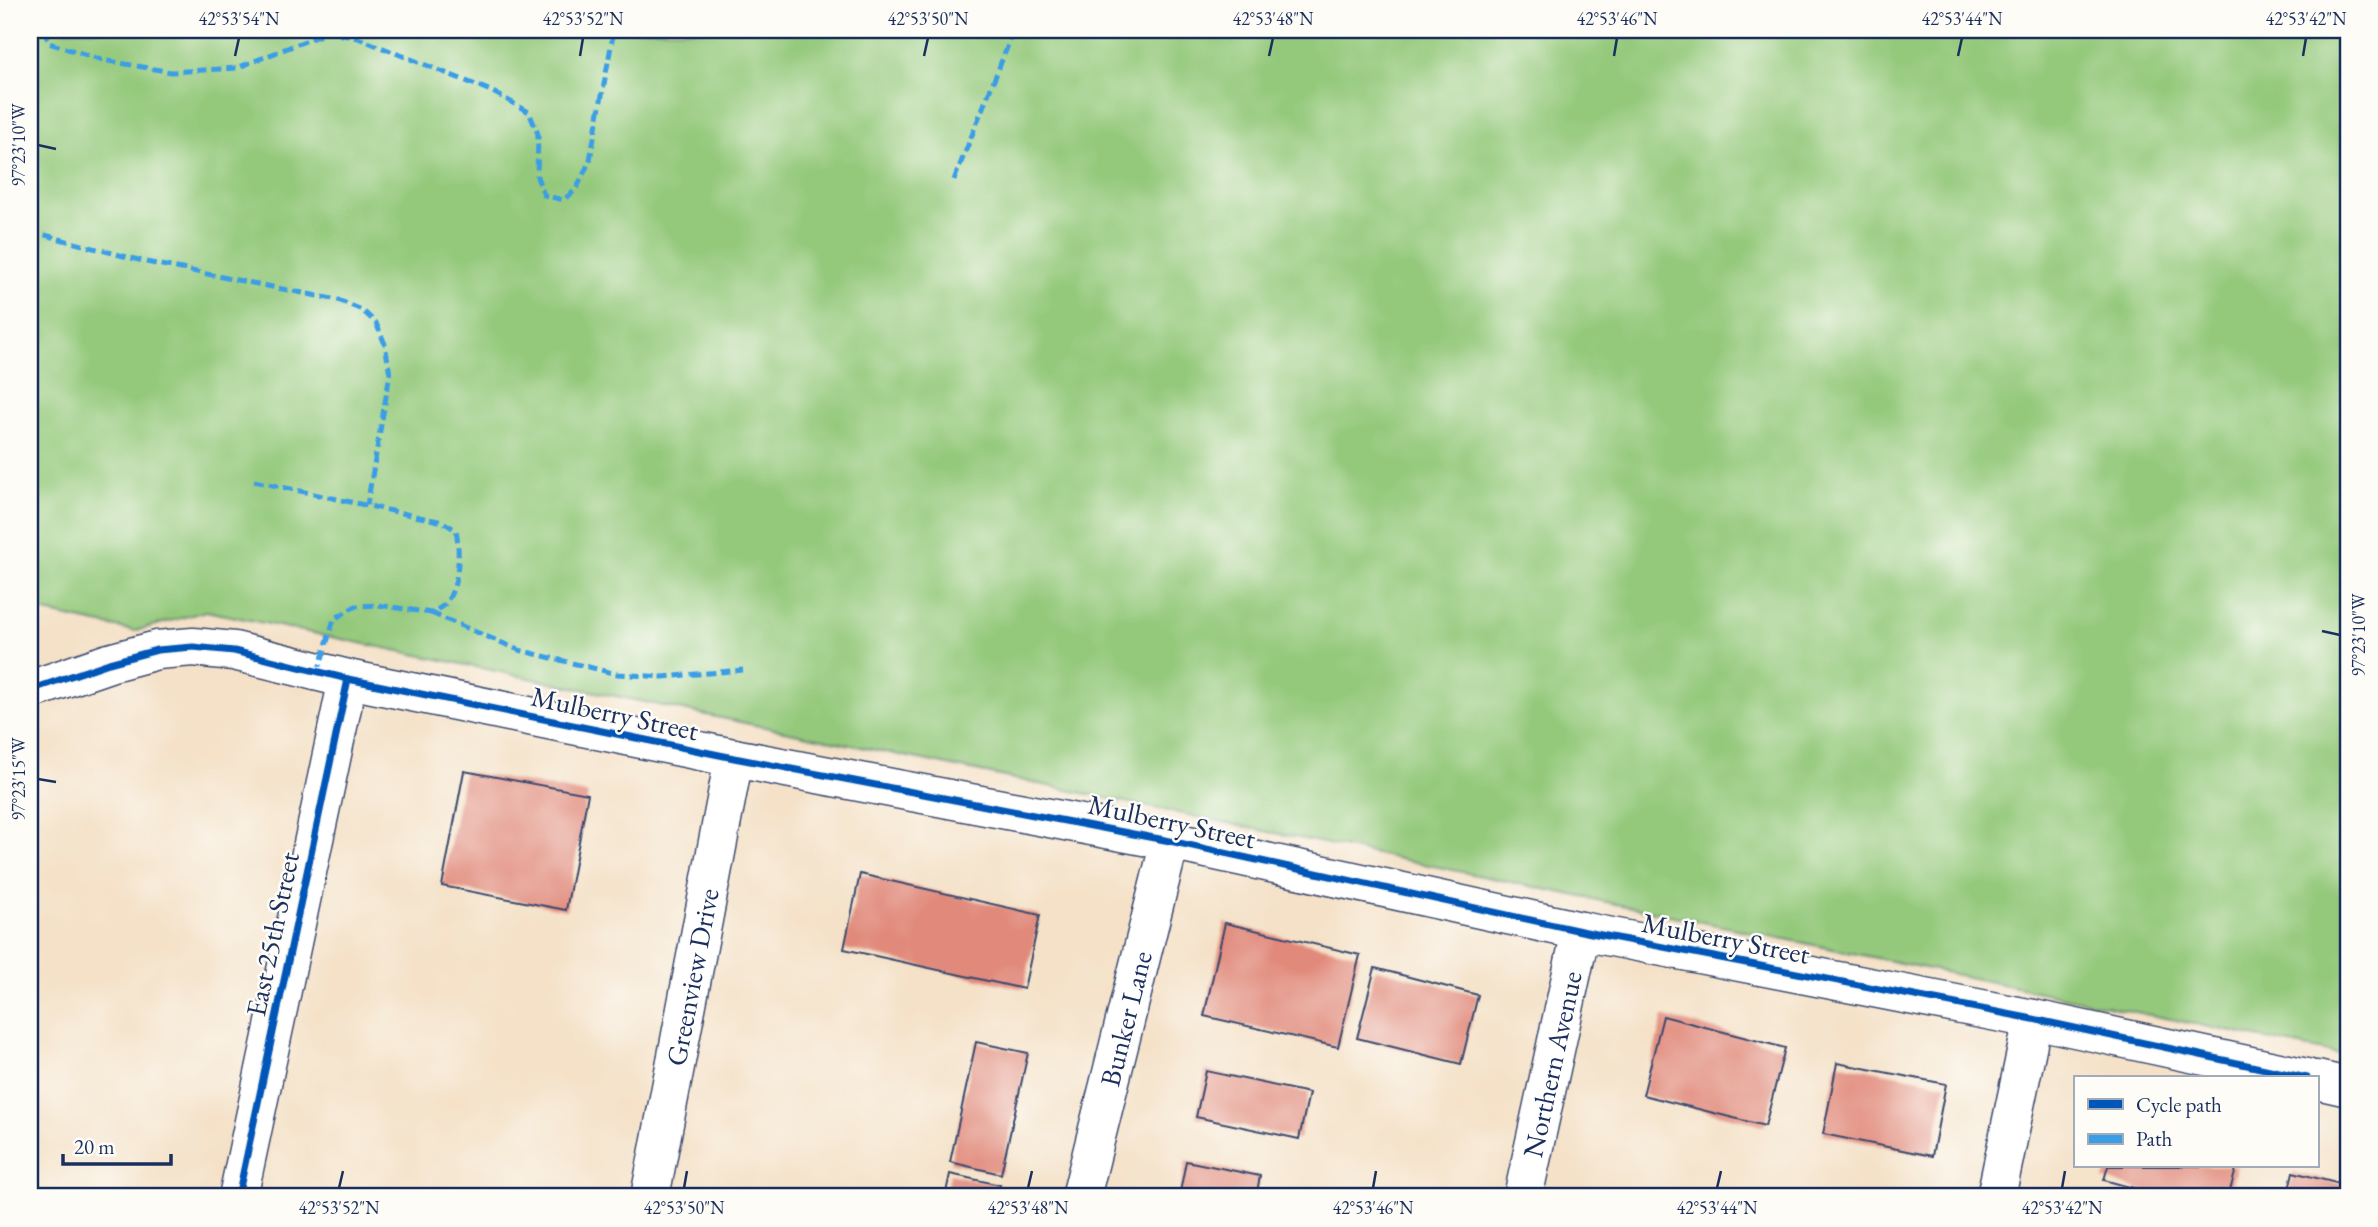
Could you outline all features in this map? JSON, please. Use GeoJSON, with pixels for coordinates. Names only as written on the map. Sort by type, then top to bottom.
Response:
{"type":"FeatureCollection","features":[{"type":"Feature","properties":{"kind":"street","name":"Mulberry Street"},"geometry":{"type":"LineString","coordinates":[[30,690],[157,650],[194,647],[234,651],[348,679],[734,758],[1170,841],[1581,931],[2034,1019],[2298,1076]]}},
{"type":"Feature","properties":{"kind":"street","name":"East 25th Street"},"geometry":{"type":"LineString","coordinates":[[237,1197],[348,679]]}},
{"type":"Feature","properties":{"kind":"street","name":"Greenview Drive"},"geometry":{"type":"LineString","coordinates":[[650,1197],[734,758]]}},
{"type":"Feature","properties":{"kind":"street","name":"Bunker Lane"},"geometry":{"type":"LineString","coordinates":[[1081,1197],[1170,841]]}},
{"type":"Feature","properties":{"kind":"street","name":"Northern Avenue"},"geometry":{"type":"LineString","coordinates":[[1523,1197],[1581,931]]}},
{"type":"Feature","properties":{"kind":"street"},"geometry":{"type":"LineString","coordinates":[[1996,1197],[2034,1019]]}},
{"type":"Feature","properties":{"kind":"street"},"geometry":{"type":"LineString","coordinates":[[2318,1080],[2348,1087]]}},
{"type":"Feature","properties":{"kind":"green space"},"geometry":{"type":"Polygon","coordinates":[[[30,30],[2348,30],[2348,1056],[206,611],[135,631],[30,609],[30,30]]]}},
{"type":"Feature","properties":{"kind":"building"},"geometry":{"type":"Polygon","coordinates":[[[464,771],[588,794],[566,910],[442,886],[464,771]]]}},
{"type":"Feature","properties":{"kind":"building"},"geometry":{"type":"Polygon","coordinates":[[[860,874],[1040,915],[1024,989],[844,949],[860,874]]]}},
{"type":"Feature","properties":{"kind":"building"},"geometry":{"type":"Polygon","coordinates":[[[1225,923],[1360,955],[1338,1047],[1204,1016],[1225,923]]]}},
{"type":"Feature","properties":{"kind":"building"},"geometry":{"type":"Polygon","coordinates":[[[1375,968],[1478,995],[1461,1064],[1357,1038],[1375,968]]]}},
{"type":"Feature","properties":{"kind":"building"},"geometry":{"type":"Polygon","coordinates":[[[1663,1016],[1785,1048],[1765,1126],[1643,1095],[1663,1016]]]}},
{"type":"Feature","properties":{"kind":"building"},"geometry":{"type":"Polygon","coordinates":[[[976,1042],[1028,1053],[1001,1174],[950,1162],[976,1042]]]}},
{"type":"Feature","properties":{"kind":"building"},"geometry":{"type":"Polygon","coordinates":[[[1837,1063],[1946,1084],[1932,1156],[1823,1134],[1837,1063]]]}},
{"type":"Feature","properties":{"kind":"building"},"geometry":{"type":"Polygon","coordinates":[[[1206,1071],[1309,1093],[1299,1139],[1196,1117],[1206,1071]]]}},
{"type":"Feature","properties":{"kind":"building"},"geometry":{"type":"Polygon","coordinates":[[[1186,1161],[1260,1176],[1256,1197],[1179,1197],[1186,1161]]]}},
{"type":"Feature","properties":{"kind":"building"},"geometry":{"type":"Polygon","coordinates":[[[2107,1168],[2236,1168],[2228,1197],[2166,1197],[2104,1180],[2107,1168]]]}},
{"type":"Feature","properties":{"kind":"building"},"geometry":{"type":"Polygon","coordinates":[[[2293,1172],[2348,1186],[2348,1197],[2287,1197],[2293,1172]]]}},
{"type":"Feature","properties":{"kind":"building"},"geometry":{"type":"Polygon","coordinates":[[[950,1174],[1000,1185],[998,1197],[945,1197],[950,1174]]]}},
{"type":"Feature","properties":{"kind":"marked path"},"geometry":{"type":"LineString","coordinates":[[44,30],[49,43],[103,60],[171,72],[237,68],[328,32],[358,38],[491,91],[529,112],[538,134],[537,177],[544,195],[563,200],[576,190],[590,160],[614,30]]}},
{"type":"Feature","properties":{"kind":"marked path"},"geometry":{"type":"LineString","coordinates":[[954,180],[1014,30]]}},
{"type":"Feature","properties":{"kind":"marked path"},"geometry":{"type":"LineString","coordinates":[[30,231],[146,262],[338,300],[362,310],[376,323],[385,344],[390,374],[367,505]]}},
{"type":"Feature","properties":{"kind":"marked path"},"geometry":{"type":"LineString","coordinates":[[254,481],[443,522],[456,530],[458,568],[454,588],[445,604],[431,613],[378,605],[356,606],[334,619],[318,672]]}},
{"type":"Feature","properties":{"kind":"marked path"},"geometry":{"type":"LineString","coordinates":[[431,613],[519,650],[617,674],[663,677],[743,670]]}},
{"type":"Feature","properties":{"kind":"cycle path"},"geometry":{"type":"LineString","coordinates":[[30,690],[157,650],[193,647],[234,651],[348,679],[734,758],[1170,841],[1581,931],[2033,1019],[2298,1076]]}},
{"type":"Feature","properties":{"kind":"cycle path"},"geometry":{"type":"LineString","coordinates":[[238,1197],[348,679]]}}]}
